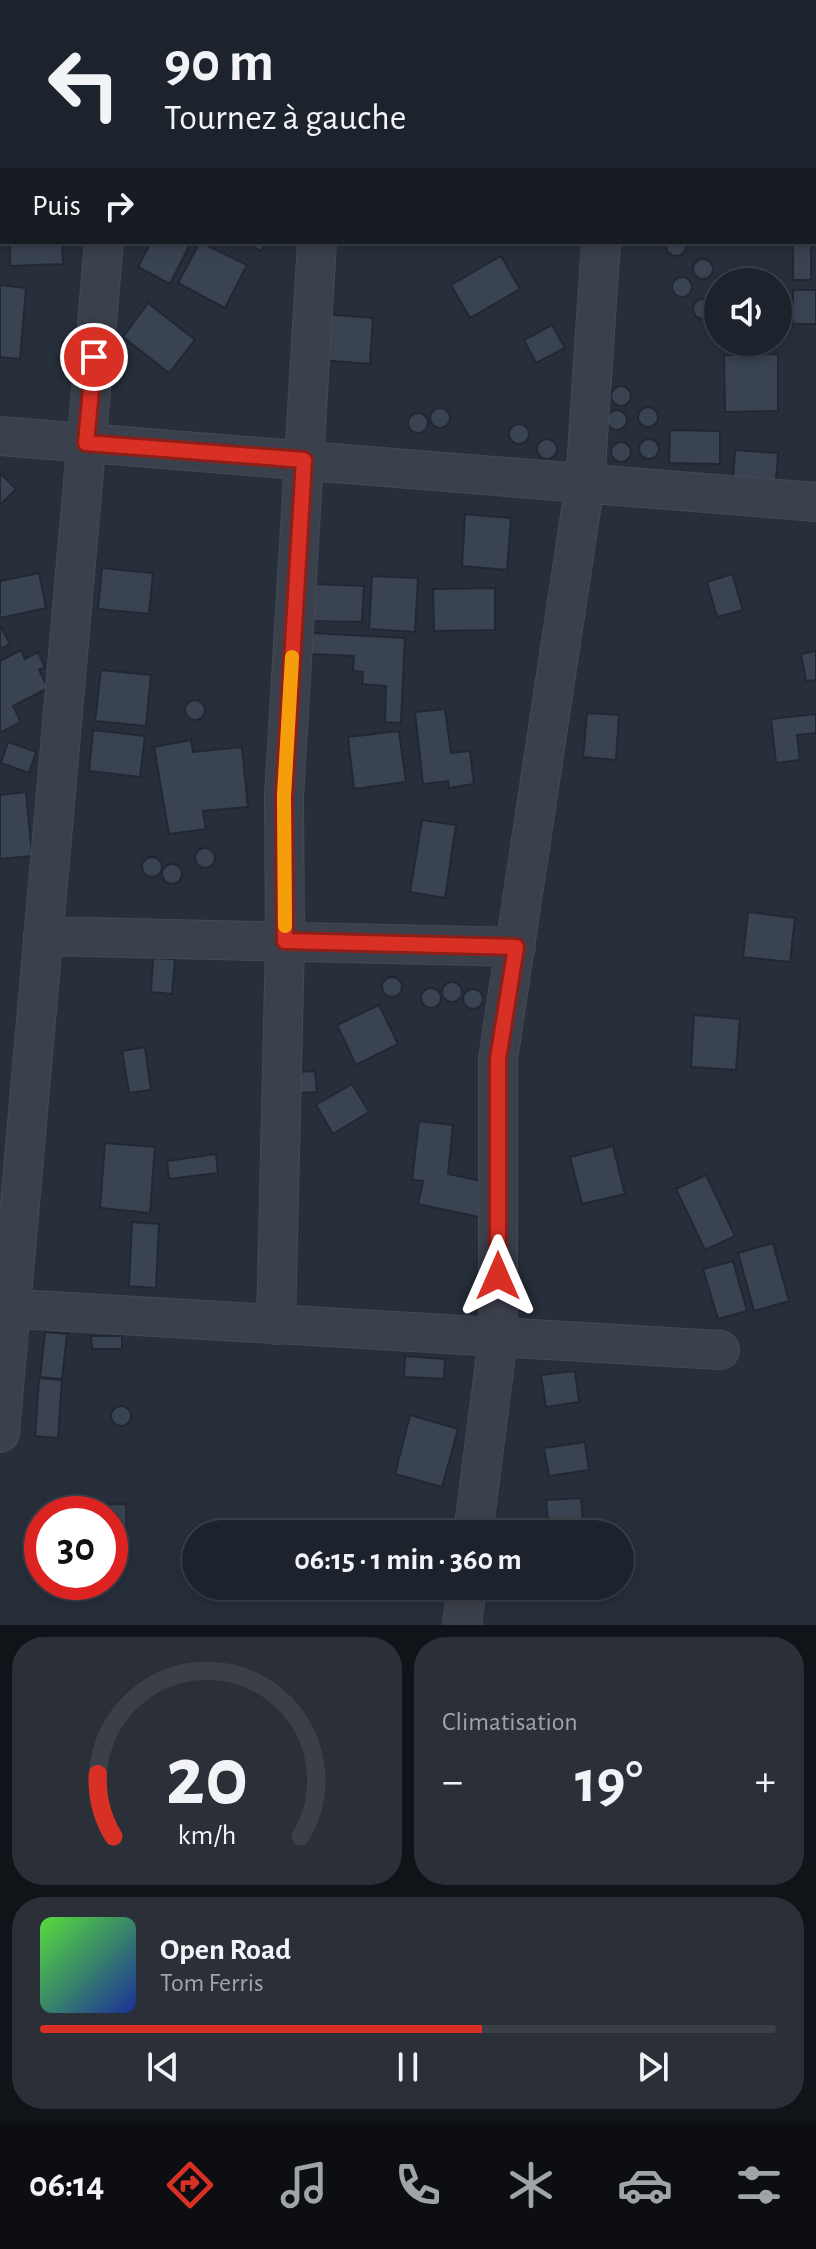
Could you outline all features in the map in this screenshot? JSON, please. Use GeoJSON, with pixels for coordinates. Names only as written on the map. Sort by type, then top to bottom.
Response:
{"type":"FeatureCollection","features":[{"type":"Feature","properties":{"kind":"street"},"geometry":{"type":"LineString","coordinates":[[0,1433],[5,1308],[43,936],[104,244]]}},
{"type":"Feature","properties":{"kind":"street"},"geometry":{"type":"LineString","coordinates":[[276,1325],[285,941],[284,796],[317,244]]}},
{"type":"Feature","properties":{"kind":"street"},"geometry":{"type":"LineString","coordinates":[[475,1520],[498,1339],[498,1059],[585,483],[601,244]]}},
{"type":"Feature","properties":{"kind":"street"},"geometry":{"type":"LineString","coordinates":[[0,436],[816,502]]}},
{"type":"Feature","properties":{"kind":"street"},"geometry":{"type":"LineString","coordinates":[[43,936],[516,947]]}},
{"type":"Feature","properties":{"kind":"street"},"geometry":{"type":"LineString","coordinates":[[5,1308],[720,1350]]}},
{"type":"Feature","properties":{"kind":"street"},"geometry":{"type":"LineString","coordinates":[[462,1625],[465,1600]]}},
{"type":"Feature","properties":{"kind":"building"},"geometry":{"type":"Polygon","coordinates":[[[10,244],[62,244],[63,264],[10,266],[10,244]]]}},
{"type":"Feature","properties":{"kind":"building"},"geometry":{"type":"Polygon","coordinates":[[[150,244],[189,246],[170,284],[138,267],[150,244]]]}},
{"type":"Feature","properties":{"kind":"building"},"geometry":{"type":"Polygon","coordinates":[[[199,244],[247,265],[225,308],[178,283],[199,244]]]}},
{"type":"Feature","properties":{"kind":"building"},"geometry":{"type":"Polygon","coordinates":[[[249,244],[265,244],[261,251],[249,244]]]}},
{"type":"Feature","properties":{"kind":"building"},"geometry":{"type":"Polygon","coordinates":[[[666,244],[686,244],[681,255],[673,256],[667,251],[666,244]]]}},
{"type":"Feature","properties":{"kind":"building"},"geometry":{"type":"Polygon","coordinates":[[[793,244],[811,244],[811,280],[793,280],[793,244]]]}},
{"type":"Feature","properties":{"kind":"building"},"geometry":{"type":"Polygon","coordinates":[[[501,256],[520,289],[470,318],[451,285],[501,256]]]}},
{"type":"Feature","properties":{"kind":"building"},"geometry":{"type":"Polygon","coordinates":[[[699,260],[707,260],[713,268],[704,268],[704,279],[694,273],[694,265],[699,260]]]}},
{"type":"Feature","properties":{"kind":"building"},"geometry":{"type":"Polygon","coordinates":[[[682,277],[689,280],[692,287],[689,294],[682,297],[675,294],[672,287],[675,280],[682,277]]]}},
{"type":"Feature","properties":{"kind":"building"},"geometry":{"type":"Polygon","coordinates":[[[0,285],[26,288],[20,359],[0,357],[0,285]]]}},
{"type":"Feature","properties":{"kind":"building"},"geometry":{"type":"Polygon","coordinates":[[[793,290],[816,290],[816,324],[793,324],[793,290]]]}},
{"type":"Feature","properties":{"kind":"building"},"geometry":{"type":"Polygon","coordinates":[[[703,299],[704,319],[699,319],[693,313],[693,305],[703,299]]]}},
{"type":"Feature","properties":{"kind":"building"},"geometry":{"type":"Polygon","coordinates":[[[148,303],[195,340],[169,373],[123,337],[148,303]]]}},
{"type":"Feature","properties":{"kind":"building"},"geometry":{"type":"Polygon","coordinates":[[[324,314],[373,318],[370,364],[321,360],[324,314]]]}},
{"type":"Feature","properties":{"kind":"building"},"geometry":{"type":"Polygon","coordinates":[[[552,325],[565,348],[536,363],[524,340],[552,325]]]}},
{"type":"Feature","properties":{"kind":"building"},"geometry":{"type":"Polygon","coordinates":[[[724,356],[778,356],[778,411],[725,412],[724,356]]]}},
{"type":"Feature","properties":{"kind":"building"},"geometry":{"type":"Polygon","coordinates":[[[617,386],[625,386],[631,396],[625,406],[617,406],[611,400],[611,392],[617,386]]]}},
{"type":"Feature","properties":{"kind":"building"},"geometry":{"type":"Polygon","coordinates":[[[648,407],[655,410],[658,417],[655,424],[648,427],[641,424],[638,417],[641,410],[648,407]]]}},
{"type":"Feature","properties":{"kind":"building"},"geometry":{"type":"Polygon","coordinates":[[[440,408],[447,411],[450,418],[447,425],[440,428],[433,425],[430,418],[433,411],[440,408]]]}},
{"type":"Feature","properties":{"kind":"building"},"geometry":{"type":"Polygon","coordinates":[[[617,410],[624,413],[627,420],[624,427],[617,430],[610,427],[607,420],[610,413],[617,410]]]}},
{"type":"Feature","properties":{"kind":"building"},"geometry":{"type":"Polygon","coordinates":[[[418,413],[425,416],[428,423],[425,430],[418,433],[411,430],[408,423],[411,416],[418,413]]]}},
{"type":"Feature","properties":{"kind":"building"},"geometry":{"type":"Polygon","coordinates":[[[515,424],[523,424],[529,434],[523,444],[515,444],[509,438],[509,430],[515,424]]]}},
{"type":"Feature","properties":{"kind":"building"},"geometry":{"type":"Polygon","coordinates":[[[670,430],[720,431],[720,464],[669,463],[670,430]]]}},
{"type":"Feature","properties":{"kind":"building"},"geometry":{"type":"Polygon","coordinates":[[[547,439],[554,442],[557,449],[554,456],[547,459],[540,456],[537,449],[540,442],[547,439]]]}},
{"type":"Feature","properties":{"kind":"building"},"geometry":{"type":"Polygon","coordinates":[[[645,439],[653,439],[659,449],[653,459],[645,459],[639,453],[639,445],[645,439]]]}},
{"type":"Feature","properties":{"kind":"building"},"geometry":{"type":"Polygon","coordinates":[[[621,442],[628,445],[631,452],[628,459],[621,462],[614,459],[611,452],[614,445],[621,442]]]}},
{"type":"Feature","properties":{"kind":"building"},"geometry":{"type":"Polygon","coordinates":[[[735,450],[778,453],[776,481],[733,478],[735,450]]]}},
{"type":"Feature","properties":{"kind":"building"},"geometry":{"type":"Polygon","coordinates":[[[0,473],[16,489],[0,505],[0,473]]]}},
{"type":"Feature","properties":{"kind":"building"},"geometry":{"type":"Polygon","coordinates":[[[465,514],[511,518],[507,570],[462,566],[465,514]]]}},
{"type":"Feature","properties":{"kind":"building"},"geometry":{"type":"Polygon","coordinates":[[[102,568],[153,573],[149,614],[98,609],[102,568]]]}},
{"type":"Feature","properties":{"kind":"building"},"geometry":{"type":"Polygon","coordinates":[[[39,573],[46,608],[0,618],[0,581],[39,573]]]}},
{"type":"Feature","properties":{"kind":"building"},"geometry":{"type":"Polygon","coordinates":[[[732,574],[743,610],[717,617],[707,582],[732,574]]]}},
{"type":"Feature","properties":{"kind":"building"},"geometry":{"type":"Polygon","coordinates":[[[372,576],[418,578],[415,632],[369,629],[372,576]]]}},
{"type":"Feature","properties":{"kind":"building"},"geometry":{"type":"Polygon","coordinates":[[[314,584],[364,586],[362,622],[313,621],[314,584]]]}},
{"type":"Feature","properties":{"kind":"building"},"geometry":{"type":"Polygon","coordinates":[[[495,588],[495,630],[434,631],[433,589],[495,588]]]}},
{"type":"Feature","properties":{"kind":"building"},"geometry":{"type":"Polygon","coordinates":[[[0,625],[10,644],[0,649],[0,625]]]}},
{"type":"Feature","properties":{"kind":"building"},"geometry":{"type":"Polygon","coordinates":[[[311,633],[405,638],[401,723],[385,722],[386,686],[362,684],[363,672],[353,671],[354,656],[310,654],[311,633]]]}},
{"type":"Feature","properties":{"kind":"building"},"geometry":{"type":"Polygon","coordinates":[[[21,650],[25,659],[38,652],[45,667],[39,670],[48,688],[13,706],[21,722],[0,733],[0,661],[21,650]]]}},
{"type":"Feature","properties":{"kind":"building"},"geometry":{"type":"Polygon","coordinates":[[[816,651],[816,680],[806,681],[801,654],[816,651]]]}},
{"type":"Feature","properties":{"kind":"building"},"geometry":{"type":"Polygon","coordinates":[[[101,670],[151,675],[146,726],[95,721],[101,670]]]}},
{"type":"Feature","properties":{"kind":"building"},"geometry":{"type":"Polygon","coordinates":[[[191,700],[199,700],[205,710],[199,720],[191,720],[185,714],[185,706],[191,700]]]}},
{"type":"Feature","properties":{"kind":"building"},"geometry":{"type":"Polygon","coordinates":[[[445,709],[451,753],[470,751],[474,784],[449,788],[448,781],[423,784],[415,712],[445,709]]]}},
{"type":"Feature","properties":{"kind":"building"},"geometry":{"type":"Polygon","coordinates":[[[587,713],[619,715],[616,760],[583,757],[587,713]]]}},
{"type":"Feature","properties":{"kind":"building"},"geometry":{"type":"Polygon","coordinates":[[[816,714],[816,733],[797,735],[800,760],[776,763],[771,719],[816,714]]]}},
{"type":"Feature","properties":{"kind":"building"},"geometry":{"type":"Polygon","coordinates":[[[93,730],[145,736],[140,777],[89,771],[93,730]]]}},
{"type":"Feature","properties":{"kind":"building"},"geometry":{"type":"Polygon","coordinates":[[[399,731],[406,782],[354,789],[348,737],[399,731]]]}},
{"type":"Feature","properties":{"kind":"building"},"geometry":{"type":"Polygon","coordinates":[[[191,740],[193,752],[242,747],[248,807],[203,811],[206,829],[169,834],[154,747],[191,740]]]}},
{"type":"Feature","properties":{"kind":"building"},"geometry":{"type":"Polygon","coordinates":[[[8,742],[36,752],[29,773],[1,763],[8,742]]]}},
{"type":"Feature","properties":{"kind":"building"},"geometry":{"type":"Polygon","coordinates":[[[26,792],[32,856],[0,859],[0,795],[26,792]]]}},
{"type":"Feature","properties":{"kind":"building"},"geometry":{"type":"Polygon","coordinates":[[[422,820],[456,825],[445,898],[410,892],[422,820]]]}},
{"type":"Feature","properties":{"kind":"building"},"geometry":{"type":"Polygon","coordinates":[[[205,848],[212,851],[215,858],[212,865],[205,868],[198,865],[195,858],[198,851],[205,848]]]}},
{"type":"Feature","properties":{"kind":"building"},"geometry":{"type":"Polygon","coordinates":[[[148,857],[156,857],[162,867],[156,877],[148,877],[142,871],[142,863],[148,857]]]}},
{"type":"Feature","properties":{"kind":"building"},"geometry":{"type":"Polygon","coordinates":[[[172,864],[179,867],[182,874],[179,881],[172,884],[165,881],[162,874],[165,867],[172,864]]]}},
{"type":"Feature","properties":{"kind":"building"},"geometry":{"type":"Polygon","coordinates":[[[748,912],[795,918],[790,962],[743,957],[748,912]]]}},
{"type":"Feature","properties":{"kind":"building"},"geometry":{"type":"Polygon","coordinates":[[[153,958],[175,959],[172,994],[151,992],[153,958]]]}},
{"type":"Feature","properties":{"kind":"building"},"geometry":{"type":"Polygon","coordinates":[[[392,977],[399,980],[402,987],[399,994],[392,997],[385,994],[382,987],[385,980],[392,977]]]}},
{"type":"Feature","properties":{"kind":"building"},"geometry":{"type":"Polygon","coordinates":[[[452,982],[459,985],[462,992],[459,999],[452,1002],[445,999],[442,992],[445,985],[452,982]]]}},
{"type":"Feature","properties":{"kind":"building"},"geometry":{"type":"Polygon","coordinates":[[[427,988],[435,988],[441,998],[435,1008],[427,1008],[421,1002],[421,994],[427,988]]]}},
{"type":"Feature","properties":{"kind":"building"},"geometry":{"type":"Polygon","coordinates":[[[473,989],[480,992],[483,999],[480,1006],[473,1009],[466,1006],[463,999],[466,992],[473,989]]]}},
{"type":"Feature","properties":{"kind":"building"},"geometry":{"type":"Polygon","coordinates":[[[379,1005],[398,1044],[356,1065],[337,1025],[379,1005]]]}},
{"type":"Feature","properties":{"kind":"building"},"geometry":{"type":"Polygon","coordinates":[[[694,1015],[740,1019],[736,1070],[691,1067],[694,1015]]]}},
{"type":"Feature","properties":{"kind":"building"},"geometry":{"type":"Polygon","coordinates":[[[145,1047],[151,1090],[129,1093],[122,1051],[145,1047]]]}},
{"type":"Feature","properties":{"kind":"building"},"geometry":{"type":"Polygon","coordinates":[[[315,1071],[317,1092],[300,1093],[298,1072],[315,1071]]]}},
{"type":"Feature","properties":{"kind":"building"},"geometry":{"type":"Polygon","coordinates":[[[352,1084],[369,1112],[333,1134],[316,1105],[352,1084]]]}},
{"type":"Feature","properties":{"kind":"building"},"geometry":{"type":"Polygon","coordinates":[[[419,1121],[453,1125],[448,1174],[486,1182],[479,1217],[418,1204],[423,1181],[412,1180],[419,1121]]]}},
{"type":"Feature","properties":{"kind":"building"},"geometry":{"type":"Polygon","coordinates":[[[105,1143],[155,1147],[150,1213],[100,1208],[105,1143]]]}},
{"type":"Feature","properties":{"kind":"building"},"geometry":{"type":"Polygon","coordinates":[[[613,1146],[625,1194],[582,1204],[570,1157],[613,1146]]]}},
{"type":"Feature","properties":{"kind":"building"},"geometry":{"type":"Polygon","coordinates":[[[216,1154],[218,1173],[169,1179],[167,1161],[216,1154]]]}},
{"type":"Feature","properties":{"kind":"building"},"geometry":{"type":"Polygon","coordinates":[[[706,1175],[735,1236],[705,1250],[676,1189],[706,1175]]]}},
{"type":"Feature","properties":{"kind":"building"},"geometry":{"type":"Polygon","coordinates":[[[132,1222],[159,1224],[156,1288],[129,1286],[132,1222]]]}},
{"type":"Feature","properties":{"kind":"building"},"geometry":{"type":"Polygon","coordinates":[[[773,1243],[789,1301],[754,1311],[738,1253],[773,1243]]]}},
{"type":"Feature","properties":{"kind":"building"},"geometry":{"type":"Polygon","coordinates":[[[733,1261],[747,1311],[718,1319],[703,1269],[733,1261]]]}},
{"type":"Feature","properties":{"kind":"building"},"geometry":{"type":"Polygon","coordinates":[[[45,1332],[67,1334],[62,1379],[40,1377],[45,1332]]]}},
{"type":"Feature","properties":{"kind":"building"},"geometry":{"type":"Polygon","coordinates":[[[91,1336],[122,1336],[122,1349],[92,1349],[91,1336]]]}},
{"type":"Feature","properties":{"kind":"building"},"geometry":{"type":"Polygon","coordinates":[[[405,1356],[445,1359],[444,1379],[404,1377],[405,1356]]]}},
{"type":"Feature","properties":{"kind":"building"},"geometry":{"type":"Polygon","coordinates":[[[575,1371],[579,1402],[546,1407],[541,1375],[575,1371]]]}},
{"type":"Feature","properties":{"kind":"building"},"geometry":{"type":"Polygon","coordinates":[[[39,1378],[62,1380],[58,1438],[35,1436],[39,1378]]]}},
{"type":"Feature","properties":{"kind":"building"},"geometry":{"type":"Polygon","coordinates":[[[117,1406],[125,1406],[131,1416],[125,1426],[117,1426],[111,1420],[111,1412],[117,1406]]]}},
{"type":"Feature","properties":{"kind":"building"},"geometry":{"type":"Polygon","coordinates":[[[410,1415],[458,1429],[442,1487],[395,1474],[410,1415]]]}},
{"type":"Feature","properties":{"kind":"building"},"geometry":{"type":"Polygon","coordinates":[[[585,1442],[589,1470],[549,1476],[544,1448],[585,1442]]]}},
{"type":"Feature","properties":{"kind":"building"},"geometry":{"type":"Polygon","coordinates":[[[581,1498],[583,1520],[548,1520],[546,1500],[581,1498]]]}},
{"type":"Feature","properties":{"kind":"slow traffic"},"geometry":{"type":"LineString","coordinates":[[285,926],[284,796],[292,657]]}},
{"type":"Feature","properties":{"kind":"route"},"geometry":{"type":"LineString","coordinates":[[94,357],[86,443],[304,460],[284,796],[285,941],[516,947],[498,1059],[498,1276]]}}]}
